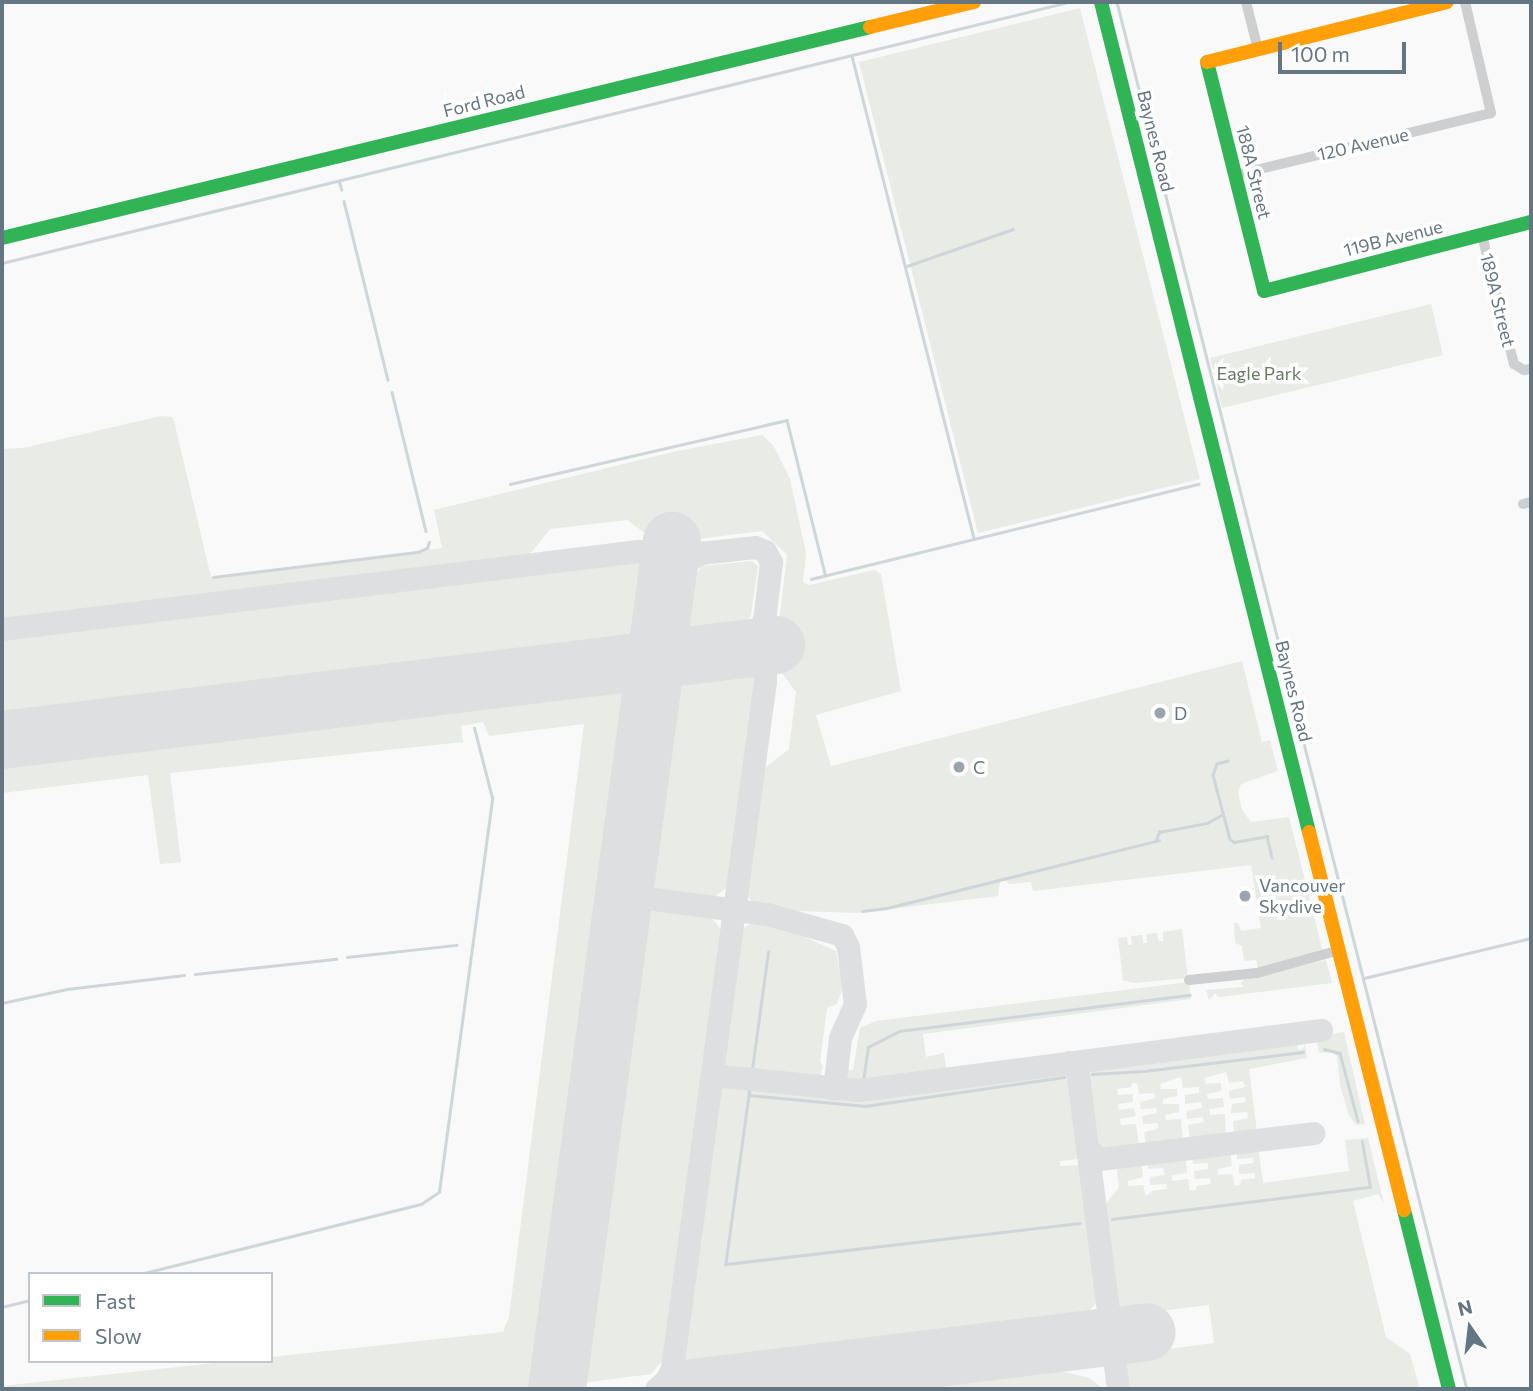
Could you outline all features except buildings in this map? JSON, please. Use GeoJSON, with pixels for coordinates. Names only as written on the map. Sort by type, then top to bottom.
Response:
{"type":"FeatureCollection","features":[{"type":"Feature","properties":{"kind":"street","name":"Ford Road"},"geometry":{"type":"LineString","coordinates":[[2,238],[974,2]]}},
{"type":"Feature","properties":{"kind":"street","name":"Baynes Road"},"geometry":{"type":"LineString","coordinates":[[1101,2],[1449,1389]]}},
{"type":"Feature","properties":{"kind":"street"},"geometry":{"type":"LineString","coordinates":[[1246,2],[1258,49],[1447,2]]}},
{"type":"Feature","properties":{"kind":"street","name":"120 Avenue"},"geometry":{"type":"LineString","coordinates":[[1235,174],[1491,113],[1465,2]]}},
{"type":"Feature","properties":{"kind":"street","name":"188A Street"},"geometry":{"type":"LineString","coordinates":[[1258,49],[1207,62],[1264,291]]}},
{"type":"Feature","properties":{"kind":"street","name":"119B Avenue"},"geometry":{"type":"LineString","coordinates":[[1264,291],[1531,222]]}},
{"type":"Feature","properties":{"kind":"street","name":"189A Street"},"geometry":{"type":"LineString","coordinates":[[1482,235],[1514,364],[1524,370],[1531,369]]}},
{"type":"Feature","properties":{"kind":"street"},"geometry":{"type":"LineString","coordinates":[[1189,980],[1257,973],[1340,950]]}},
{"type":"Feature","properties":{"kind":"green space"},"geometry":{"type":"Polygon","coordinates":[[[1080,8],[1200,479],[978,533],[859,62],[1080,8]]]}},
{"type":"Feature","properties":{"kind":"green space","name":"Eagle Park"},"geometry":{"type":"Polygon","coordinates":[[[1431,304],[1443,355],[1222,408],[1210,358],[1431,304]]]}},
{"type":"Feature","properties":{"kind":"green space"},"geometry":{"type":"Polygon","coordinates":[[[161,416],[172,417],[174,421],[211,577],[442,548],[434,510],[677,451],[762,435],[773,445],[790,479],[806,553],[803,582],[809,585],[874,570],[881,574],[901,691],[816,715],[831,766],[1242,661],[1262,742],[1270,740],[1278,771],[1241,784],[1238,793],[1242,810],[1251,822],[1289,817],[1323,952],[1258,969],[1256,960],[1244,961],[1242,946],[1235,943],[1234,923],[1238,923],[1241,931],[1261,928],[1251,865],[1033,891],[1031,882],[1008,884],[1006,880],[1000,882],[998,896],[857,913],[767,910],[753,902],[742,891],[758,773],[789,749],[796,692],[773,661],[782,660],[778,630],[787,555],[762,531],[690,540],[659,535],[657,542],[627,520],[550,529],[526,559],[2,624],[2,449],[23,448],[161,416]]]}},
{"type":"Feature","properties":{"kind":"green space"},"geometry":{"type":"Polygon","coordinates":[[[636,557],[653,574],[644,648],[2,726],[2,635],[636,557]]]}},
{"type":"Feature","properties":{"kind":"green space"},"geometry":{"type":"Polygon","coordinates":[[[752,561],[758,566],[751,616],[729,637],[673,644],[681,588],[703,566],[752,561]]]}},
{"type":"Feature","properties":{"kind":"green space"},"geometry":{"type":"Polygon","coordinates":[[[744,665],[760,682],[732,883],[711,900],[659,893],[643,872],[670,673],[744,665]]]}},
{"type":"Feature","properties":{"kind":"green space"},"geometry":{"type":"Polygon","coordinates":[[[639,677],[544,1378],[536,1388],[2,1389],[2,1386],[215,1363],[273,1363],[273,1357],[503,1332],[509,1317],[584,724],[489,736],[483,722],[461,726],[463,742],[170,773],[181,862],[160,864],[148,775],[2,793],[2,755],[639,677]]]}},
{"type":"Feature","properties":{"kind":"green space"},"geometry":{"type":"Polygon","coordinates":[[[658,906],[708,913],[725,935],[668,1354],[651,1374],[582,1383],[575,1373],[636,923],[658,906]]]}},
{"type":"Feature","properties":{"kind":"green space"},"geometry":{"type":"Polygon","coordinates":[[[767,920],[836,951],[843,987],[837,1004],[827,1008],[820,1062],[823,1066],[818,1082],[735,1072],[719,1063],[737,933],[753,922],[767,920]]]}},
{"type":"Feature","properties":{"kind":"green space"},"geometry":{"type":"Polygon","coordinates":[[[1182,929],[1188,978],[1134,983],[1123,980],[1118,938],[1127,937],[1128,945],[1132,945],[1131,936],[1142,935],[1143,943],[1147,943],[1146,934],[1157,933],[1159,941],[1163,941],[1163,932],[1182,929]]]}},
{"type":"Feature","properties":{"kind":"green space"},"geometry":{"type":"Polygon","coordinates":[[[1326,960],[1332,983],[1219,997],[1215,993],[1209,1000],[1206,990],[1243,987],[1241,983],[1244,979],[1326,960]]]}},
{"type":"Feature","properties":{"kind":"green space"},"geometry":{"type":"Polygon","coordinates":[[[1189,982],[1191,999],[923,1034],[926,1057],[944,1053],[947,1073],[849,1084],[847,1070],[853,1070],[860,1028],[876,1021],[1189,982]]]}},
{"type":"Feature","properties":{"kind":"green space"},"geometry":{"type":"Polygon","coordinates":[[[1344,1032],[1365,1124],[1356,1125],[1349,1115],[1340,1085],[1337,1056],[1331,1052],[1319,1053],[1316,1037],[1344,1032]]]}},
{"type":"Feature","properties":{"kind":"green space"},"geometry":{"type":"Polygon","coordinates":[[[1297,1044],[1298,1050],[1303,1049],[1305,1044],[1307,1058],[1249,1069],[1257,1132],[1234,1134],[1233,1121],[1248,1118],[1247,1112],[1231,1113],[1232,1104],[1246,1102],[1245,1097],[1230,1099],[1229,1091],[1245,1087],[1243,1081],[1229,1083],[1226,1072],[1204,1078],[1206,1084],[1221,1083],[1221,1091],[1207,1094],[1208,1099],[1223,1098],[1224,1107],[1209,1109],[1210,1115],[1225,1114],[1226,1136],[1190,1139],[1188,1125],[1204,1122],[1203,1117],[1187,1119],[1186,1111],[1202,1108],[1201,1102],[1185,1104],[1185,1095],[1199,1093],[1199,1087],[1183,1088],[1181,1077],[1160,1084],[1161,1089],[1177,1089],[1177,1096],[1163,1099],[1163,1104],[1179,1104],[1179,1112],[1165,1115],[1166,1120],[1181,1119],[1183,1141],[1146,1145],[1144,1132],[1158,1129],[1158,1123],[1143,1124],[1142,1116],[1157,1113],[1156,1108],[1141,1109],[1140,1102],[1155,1098],[1154,1093],[1139,1094],[1137,1083],[1132,1083],[1131,1087],[1117,1089],[1118,1095],[1133,1094],[1133,1102],[1118,1104],[1119,1110],[1134,1108],[1136,1116],[1120,1119],[1121,1125],[1136,1124],[1139,1145],[1096,1150],[1087,1076],[1089,1069],[1297,1044]]]}},
{"type":"Feature","properties":{"kind":"green space"},"geometry":{"type":"Polygon","coordinates":[[[1067,1072],[1079,1159],[1060,1161],[1060,1166],[1080,1165],[1097,1302],[1080,1321],[689,1369],[679,1355],[716,1085],[730,1082],[850,1096],[958,1081],[959,1086],[1067,1072]]]}},
{"type":"Feature","properties":{"kind":"green space"},"geometry":{"type":"Polygon","coordinates":[[[1368,1138],[1384,1203],[1378,1194],[1353,1201],[1386,1337],[1410,1354],[1420,1389],[1126,1389],[1122,1355],[1214,1343],[1209,1305],[1119,1316],[1103,1207],[1119,1187],[1116,1163],[1141,1160],[1143,1177],[1128,1181],[1128,1186],[1143,1185],[1146,1196],[1152,1191],[1167,1189],[1166,1184],[1150,1185],[1150,1177],[1165,1175],[1163,1168],[1148,1169],[1147,1159],[1185,1155],[1187,1173],[1172,1175],[1172,1181],[1188,1179],[1190,1191],[1196,1190],[1197,1186],[1211,1184],[1210,1178],[1195,1179],[1194,1171],[1208,1169],[1208,1163],[1193,1164],[1191,1154],[1230,1149],[1232,1166],[1218,1169],[1218,1175],[1232,1174],[1235,1186],[1240,1185],[1241,1180],[1255,1178],[1255,1173],[1239,1174],[1239,1165],[1253,1163],[1253,1158],[1237,1159],[1236,1149],[1258,1146],[1263,1183],[1349,1171],[1345,1140],[1368,1138]]]}},
{"type":"Feature","properties":{"kind":"green space"},"geometry":{"type":"Polygon","coordinates":[[[1037,1365],[1089,1378],[1104,1389],[842,1389],[1037,1365]]]}},
{"type":"Feature","properties":{"kind":"waterway"},"geometry":{"type":"LineString","coordinates":[[2,263],[1069,2]]}},
{"type":"Feature","properties":{"kind":"waterway"},"geometry":{"type":"LineString","coordinates":[[1117,2],[1467,1389]]}},
{"type":"Feature","properties":{"kind":"waterway"},"geometry":{"type":"LineString","coordinates":[[852,56],[974,538]]}},
{"type":"Feature","properties":{"kind":"waterway"},"geometry":{"type":"LineString","coordinates":[[339,181],[342,190]]}},
{"type":"Feature","properties":{"kind":"waterway"},"geometry":{"type":"LineString","coordinates":[[344,201],[388,380]]}},
{"type":"Feature","properties":{"kind":"waterway"},"geometry":{"type":"LineString","coordinates":[[907,266],[1013,229]]}},
{"type":"Feature","properties":{"kind":"waterway"},"geometry":{"type":"LineString","coordinates":[[392,392],[426,531]]}},
{"type":"Feature","properties":{"kind":"waterway"},"geometry":{"type":"LineString","coordinates":[[510,484],[787,420],[825,574]]}},
{"type":"Feature","properties":{"kind":"waterway"},"geometry":{"type":"LineString","coordinates":[[811,579],[1199,484]]}},
{"type":"Feature","properties":{"kind":"waterway"},"geometry":{"type":"LineString","coordinates":[[213,577],[418,552],[427,548],[429,542]]}},
{"type":"Feature","properties":{"kind":"waterway"},"geometry":{"type":"LineString","coordinates":[[148,1272],[421,1204],[439,1192],[492,798],[474,728]]}},
{"type":"Feature","properties":{"kind":"waterway"},"geometry":{"type":"LineString","coordinates":[[1228,761],[1217,764],[1213,775],[1230,839],[1234,842],[1267,836],[1272,857]]}},
{"type":"Feature","properties":{"kind":"waterway"},"geometry":{"type":"LineString","coordinates":[[1156,840],[1159,832],[1207,823],[1223,814]]}},
{"type":"Feature","properties":{"kind":"waterway"},"geometry":{"type":"LineString","coordinates":[[862,911],[887,908],[1159,840]]}},
{"type":"Feature","properties":{"kind":"waterway"},"geometry":{"type":"LineString","coordinates":[[1364,978],[1531,938]]}},
{"type":"Feature","properties":{"kind":"waterway"},"geometry":{"type":"LineString","coordinates":[[347,957],[456,945]]}},
{"type":"Feature","properties":{"kind":"waterway"},"geometry":{"type":"LineString","coordinates":[[752,1069],[768,952]]}},
{"type":"Feature","properties":{"kind":"waterway"},"geometry":{"type":"LineString","coordinates":[[195,974],[336,959]]}},
{"type":"Feature","properties":{"kind":"waterway"},"geometry":{"type":"LineString","coordinates":[[2,1003],[67,989],[184,975]]}},
{"type":"Feature","properties":{"kind":"waterway"},"geometry":{"type":"LineString","coordinates":[[863,1082],[868,1047],[899,1031],[1190,995]]}},
{"type":"Feature","properties":{"kind":"waterway"},"geometry":{"type":"LineString","coordinates":[[1324,1049],[1340,1053],[1358,1121]]}},
{"type":"Feature","properties":{"kind":"waterway"},"geometry":{"type":"LineString","coordinates":[[1092,1074],[1144,1071],[1303,1052]]}},
{"type":"Feature","properties":{"kind":"waterway"},"geometry":{"type":"LineString","coordinates":[[749,1095],[865,1106],[1064,1077]]}},
{"type":"Feature","properties":{"kind":"waterway"},"geometry":{"type":"LineString","coordinates":[[750,1088],[726,1264],[1080,1223]]}},
{"type":"Feature","properties":{"kind":"waterway"},"geometry":{"type":"LineString","coordinates":[[1112,1219],[1370,1187],[1362,1142]]}},
{"type":"Feature","properties":{"kind":"waterway"},"geometry":{"type":"LineString","coordinates":[[2,1307],[28,1300]]}},
{"type":"Feature","properties":{"kind":"taxiway"},"geometry":{"type":"LineString","coordinates":[[2,629],[638,551],[700,553],[755,547],[765,551],[771,562],[764,620],[752,639],[727,651]]}},
{"type":"Feature","properties":{"kind":"taxiway"},"geometry":{"type":"LineString","coordinates":[[666,587],[679,565],[703,552]]}},
{"type":"Feature","properties":{"kind":"taxiway"},"geometry":{"type":"LineString","coordinates":[[656,1389],[667,1379],[672,1368],[765,681],[765,618]]}},
{"type":"Feature","properties":{"kind":"taxiway"},"geometry":{"type":"LineString","coordinates":[[624,895],[767,914],[842,935],[848,947],[855,1004],[840,1038],[834,1089]]}},
{"type":"Feature","properties":{"kind":"taxiway"},"geometry":{"type":"LineString","coordinates":[[710,1085],[716,1077],[723,1076],[858,1090],[1321,1030]]}},
{"type":"Feature","properties":{"kind":"taxiway"},"geometry":{"type":"LineString","coordinates":[[1069,1062],[1077,1069],[1118,1389]]}},
{"type":"Feature","properties":{"kind":"taxiway"},"geometry":{"type":"LineString","coordinates":[[1087,1148],[1099,1159],[1313,1133]]}},
{"type":"Feature","properties":{"kind":"taxiway"},"geometry":{"type":"LineString","coordinates":[[560,1369],[560,1389]]}},
{"type":"Feature","properties":{"kind":"runway"},"geometry":{"type":"LineString","coordinates":[[557,1389],[672,541]]}},
{"type":"Feature","properties":{"kind":"runway"},"geometry":{"type":"LineString","coordinates":[[2,740],[776,645]]}},
{"type":"Feature","properties":{"kind":"runway"},"geometry":{"type":"LineString","coordinates":[[684,1389],[1146,1332]]}},
{"type":"Feature","properties":{"kind":"traffic: fast"},"geometry":{"type":"LineString","coordinates":[[1101,2],[1309,832]]}},
{"type":"Feature","properties":{"kind":"traffic: fast"},"geometry":{"type":"LineString","coordinates":[[2,238],[870,27]]}},
{"type":"Feature","properties":{"kind":"traffic: fast"},"geometry":{"type":"LineString","coordinates":[[1207,62],[1264,291],[1531,222]]}},
{"type":"Feature","properties":{"kind":"traffic: fast"},"geometry":{"type":"LineString","coordinates":[[1404,1210],[1449,1389]]}},
{"type":"Feature","properties":{"kind":"traffic: slow"},"geometry":{"type":"LineString","coordinates":[[870,27],[974,2]]}},
{"type":"Feature","properties":{"kind":"traffic: slow"},"geometry":{"type":"LineString","coordinates":[[1207,62],[1447,2]]}},
{"type":"Feature","properties":{"kind":"traffic: slow"},"geometry":{"type":"LineString","coordinates":[[1309,832],[1404,1210]]}},
{"type":"Feature","properties":{"kind":"place","name":"D"},"geometry":{"type":"Point","coordinates":[1160,713]}},
{"type":"Feature","properties":{"kind":"place","name":"C"},"geometry":{"type":"Point","coordinates":[959,767]}},
{"type":"Feature","properties":{"kind":"place","name":"Vancouver Skydive"},"geometry":{"type":"Point","coordinates":[1245,896]}}]}
